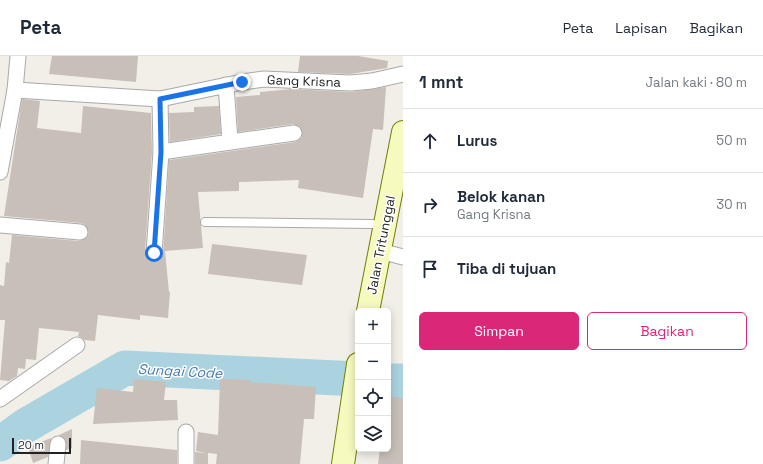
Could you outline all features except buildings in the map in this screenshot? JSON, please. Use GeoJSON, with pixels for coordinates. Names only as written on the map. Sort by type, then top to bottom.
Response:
{"type":"FeatureCollection","features":[{"type":"Feature","properties":{"kind":"main road","name":"Jalan Tritunggal"},"geometry":{"type":"LineString","coordinates":[[369,308],[403,132]]}},
{"type":"Feature","properties":{"kind":"main road"},"geometry":{"type":"LineString","coordinates":[[344,464],[355,380]]}},
{"type":"Feature","properties":{"kind":"street"},"geometry":{"type":"LineString","coordinates":[[0,172],[15,90],[16,57]]}},
{"type":"Feature","properties":{"kind":"street","name":"Gang Krisna"},"geometry":{"type":"LineString","coordinates":[[15,90],[160,99],[226,85],[264,79],[350,83],[372,81],[403,74]]}},
{"type":"Feature","properties":{"kind":"street"},"geometry":{"type":"LineString","coordinates":[[226,85],[230,142]]}},
{"type":"Feature","properties":{"kind":"street"},"geometry":{"type":"LineString","coordinates":[[154,253],[161,152],[160,99]]}},
{"type":"Feature","properties":{"kind":"street"},"geometry":{"type":"LineString","coordinates":[[161,152],[294,133]]}},
{"type":"Feature","properties":{"kind":"street"},"geometry":{"type":"LineString","coordinates":[[0,225],[80,232]]}},
{"type":"Feature","properties":{"kind":"street"},"geometry":{"type":"LineString","coordinates":[[380,251],[403,257]]}},
{"type":"Feature","properties":{"kind":"street"},"geometry":{"type":"LineString","coordinates":[[0,400],[77,345]]}},
{"type":"Feature","properties":{"kind":"street"},"geometry":{"type":"LineString","coordinates":[[186,432],[186,464]]}},
{"type":"Feature","properties":{"kind":"street"},"geometry":{"type":"LineString","coordinates":[[56,464],[58,444]]}},
{"type":"Feature","properties":{"kind":"lane"},"geometry":{"type":"LineString","coordinates":[[205,222],[372,224],[384,226]]}},
{"type":"Feature","properties":{"kind":"waterway","name":"Sungai Code"},"geometry":{"type":"LineString","coordinates":[[0,444],[25,426],[125,368],[355,379]]}},
{"type":"Feature","properties":{"kind":"waterway","name":"Sungai Code"},"geometry":{"type":"LineString","coordinates":[[391,381],[403,381]]}},
{"type":"Feature","properties":{"kind":"route"},"geometry":{"type":"LineString","coordinates":[[154,253],[161,152],[160,99],[242,82]]}}]}
